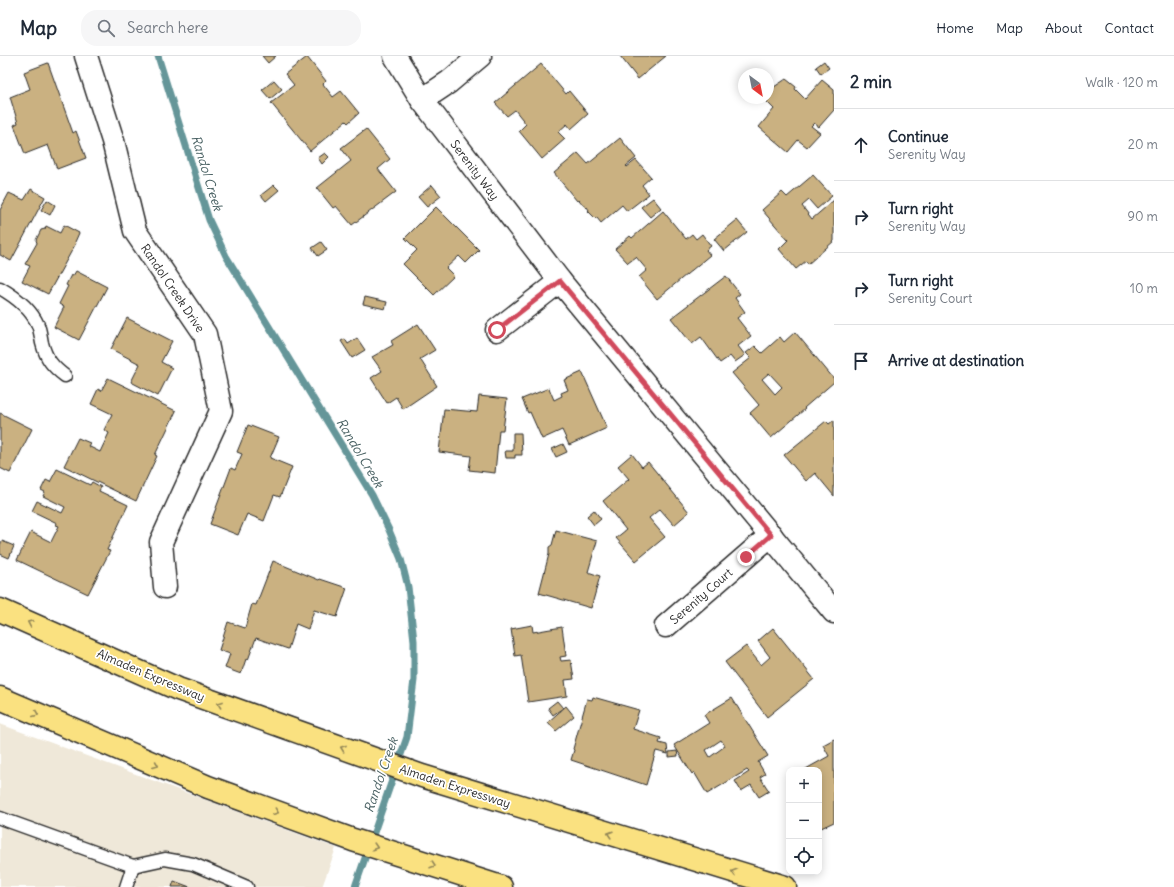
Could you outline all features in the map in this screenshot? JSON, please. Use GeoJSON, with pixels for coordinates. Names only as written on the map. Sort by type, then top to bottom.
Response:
{"type":"FeatureCollection","features":[{"type":"Feature","properties":{"kind":"main road","name":"Almaden Expressway"},"geometry":{"type":"LineString","coordinates":[[0,610],[178,689],[422,776],[785,887]]}},
{"type":"Feature","properties":{"kind":"main road"},"geometry":{"type":"LineString","coordinates":[[0,698],[208,787],[353,840],[501,887]]}},
{"type":"Feature","properties":{"kind":"street","name":"Randol Creek Drive"},"geometry":{"type":"LineString","coordinates":[[86,56],[114,141],[135,231],[205,334],[221,411],[161,542],[165,587]]}},
{"type":"Feature","properties":{"kind":"street","name":"Serenity Way"},"geometry":{"type":"LineString","coordinates":[[395,56],[422,100],[560,281],[834,612]]}},
{"type":"Feature","properties":{"kind":"street"},"geometry":{"type":"LineString","coordinates":[[422,100],[449,82],[480,56]]}},
{"type":"Feature","properties":{"kind":"street"},"geometry":{"type":"LineString","coordinates":[[497,330],[560,281]]}},
{"type":"Feature","properties":{"kind":"street","name":"Serenity Court"},"geometry":{"type":"LineString","coordinates":[[666,626],[771,535]]}},
{"type":"Feature","properties":{"kind":"lane"},"geometry":{"type":"LineString","coordinates":[[0,288],[9,293],[27,309],[38,325],[43,346],[51,365],[65,376]]}},
{"type":"Feature","properties":{"kind":"lane"},"geometry":{"type":"LineString","coordinates":[[0,818],[133,866],[165,859],[193,864],[247,887]]}},
{"type":"Feature","properties":{"kind":"lane"},"geometry":{"type":"LineString","coordinates":[[126,887],[133,866]]}},
{"type":"Feature","properties":{"kind":"shaded area"},"geometry":{"type":"Polygon","coordinates":[[[0,724],[336,848],[322,887],[0,887],[0,724]]]}},
{"type":"Feature","properties":{"kind":"building"},"geometry":{"type":"Polygon","coordinates":[[[262,56],[276,56],[268,63],[262,56]]]}},
{"type":"Feature","properties":{"kind":"building"},"geometry":{"type":"Polygon","coordinates":[[[620,56],[666,56],[638,79],[620,56]]]}},
{"type":"Feature","properties":{"kind":"building"},"geometry":{"type":"Polygon","coordinates":[[[307,57],[326,81],[323,84],[333,97],[341,91],[359,113],[348,123],[346,121],[310,151],[271,103],[294,85],[285,74],[307,57]]]}},
{"type":"Feature","properties":{"kind":"building"},"geometry":{"type":"Polygon","coordinates":[[[824,61],[829,68],[821,74],[816,67],[824,61]]]}},
{"type":"Feature","properties":{"kind":"building"},"geometry":{"type":"Polygon","coordinates":[[[48,63],[73,133],[76,131],[86,158],[57,169],[48,145],[25,154],[14,125],[18,123],[10,97],[30,89],[24,72],[48,63]]]}},
{"type":"Feature","properties":{"kind":"building"},"geometry":{"type":"Polygon","coordinates":[[[541,64],[566,94],[569,91],[588,114],[571,129],[567,124],[558,132],[565,139],[542,159],[519,131],[526,124],[515,110],[507,116],[495,103],[541,64]]]}},
{"type":"Feature","properties":{"kind":"building"},"geometry":{"type":"Polygon","coordinates":[[[786,79],[796,87],[795,89],[805,99],[822,80],[834,90],[834,110],[819,127],[814,123],[811,126],[820,133],[807,147],[798,140],[788,152],[759,127],[774,109],[769,104],[774,104],[774,87],[786,79]]]}},
{"type":"Feature","properties":{"kind":"building"},"geometry":{"type":"Polygon","coordinates":[[[274,80],[282,89],[270,99],[262,90],[274,80]]]}},
{"type":"Feature","properties":{"kind":"building"},"geometry":{"type":"Polygon","coordinates":[[[366,129],[390,159],[378,169],[396,192],[352,225],[336,206],[333,208],[317,188],[351,161],[341,148],[366,129]]]}},
{"type":"Feature","properties":{"kind":"building"},"geometry":{"type":"Polygon","coordinates":[[[620,138],[636,158],[626,166],[627,167],[636,160],[651,177],[642,185],[649,194],[627,211],[622,205],[601,223],[588,211],[589,210],[587,207],[586,208],[579,200],[577,201],[554,173],[578,153],[588,164],[620,138]]]}},
{"type":"Feature","properties":{"kind":"building"},"geometry":{"type":"Polygon","coordinates":[[[325,153],[329,157],[322,164],[318,158],[325,153]]]}},
{"type":"Feature","properties":{"kind":"building"},"geometry":{"type":"Polygon","coordinates":[[[813,175],[832,196],[817,209],[809,200],[802,206],[812,219],[834,200],[834,241],[808,264],[806,261],[796,269],[779,249],[788,240],[762,210],[782,192],[787,197],[813,175]]]}},
{"type":"Feature","properties":{"kind":"building"},"geometry":{"type":"Polygon","coordinates":[[[274,185],[279,190],[266,201],[261,195],[274,185]]]}},
{"type":"Feature","properties":{"kind":"building"},"geometry":{"type":"Polygon","coordinates":[[[432,185],[441,196],[427,207],[418,197],[432,185]]]}},
{"type":"Feature","properties":{"kind":"building"},"geometry":{"type":"Polygon","coordinates":[[[31,189],[45,197],[11,261],[0,255],[0,210],[9,193],[24,200],[31,189]]]}},
{"type":"Feature","properties":{"kind":"building"},"geometry":{"type":"Polygon","coordinates":[[[653,198],[661,208],[650,217],[641,207],[653,198]]]}},
{"type":"Feature","properties":{"kind":"building"},"geometry":{"type":"Polygon","coordinates":[[[47,200],[55,205],[50,215],[41,210],[47,200]]]}},
{"type":"Feature","properties":{"kind":"building"},"geometry":{"type":"Polygon","coordinates":[[[436,207],[479,250],[466,263],[459,256],[446,268],[454,276],[434,295],[403,264],[417,250],[405,238],[436,207]]]}},
{"type":"Feature","properties":{"kind":"building"},"geometry":{"type":"Polygon","coordinates":[[[663,211],[686,239],[692,234],[696,239],[702,234],[711,246],[706,250],[710,255],[657,299],[639,277],[647,270],[636,257],[628,263],[615,249],[630,236],[632,238],[663,211]]]}},
{"type":"Feature","properties":{"kind":"building"},"geometry":{"type":"Polygon","coordinates":[[[737,220],[747,232],[724,251],[714,239],[737,220]]]}},
{"type":"Feature","properties":{"kind":"building"},"geometry":{"type":"Polygon","coordinates":[[[64,225],[79,233],[75,242],[76,243],[48,294],[22,281],[30,266],[25,264],[37,243],[36,240],[41,230],[45,229],[46,226],[60,233],[64,225]]]}},
{"type":"Feature","properties":{"kind":"building"},"geometry":{"type":"Polygon","coordinates":[[[321,242],[327,250],[318,256],[312,248],[321,242]]]}},
{"type":"Feature","properties":{"kind":"building"},"geometry":{"type":"Polygon","coordinates":[[[76,271],[107,287],[79,340],[54,327],[64,307],[59,304],[68,286],[66,285],[71,275],[73,276],[76,271]]]}},
{"type":"Feature","properties":{"kind":"building"},"geometry":{"type":"Polygon","coordinates":[[[726,276],[740,294],[735,298],[745,312],[737,318],[751,336],[738,346],[745,355],[735,362],[730,356],[720,363],[701,337],[692,344],[671,318],[726,276]]]}},
{"type":"Feature","properties":{"kind":"building"},"geometry":{"type":"Polygon","coordinates":[[[365,297],[387,302],[385,309],[363,304],[365,297]]]}},
{"type":"Feature","properties":{"kind":"building"},"geometry":{"type":"Polygon","coordinates":[[[127,318],[172,341],[161,362],[172,368],[158,396],[131,382],[140,364],[111,349],[127,318]]]}},
{"type":"Feature","properties":{"kind":"building"},"geometry":{"type":"Polygon","coordinates":[[[418,324],[435,350],[420,359],[437,386],[403,409],[396,397],[387,403],[371,378],[382,371],[372,357],[393,345],[391,341],[418,324]]]}},
{"type":"Feature","properties":{"kind":"building"},"geometry":{"type":"Polygon","coordinates":[[[795,332],[834,379],[834,382],[771,438],[750,413],[759,405],[732,373],[751,358],[746,353],[755,346],[762,353],[780,337],[784,342],[795,332]],[[769,373],[762,379],[775,394],[782,387],[769,373]]]}},
{"type":"Feature","properties":{"kind":"building"},"geometry":{"type":"Polygon","coordinates":[[[357,338],[365,350],[352,358],[341,341],[345,339],[348,344],[357,338]]]}},
{"type":"Feature","properties":{"kind":"building"},"geometry":{"type":"Polygon","coordinates":[[[582,372],[607,428],[569,445],[562,430],[542,439],[530,412],[528,413],[522,399],[549,388],[554,400],[562,396],[561,393],[568,390],[564,380],[582,372]]]}},
{"type":"Feature","properties":{"kind":"building"},"geometry":{"type":"Polygon","coordinates":[[[108,378],[176,411],[155,455],[157,456],[136,501],[64,466],[78,438],[90,443],[88,446],[100,452],[109,433],[104,430],[112,414],[91,404],[98,389],[101,391],[108,378]]]}},
{"type":"Feature","properties":{"kind":"building"},"geometry":{"type":"Polygon","coordinates":[[[479,396],[507,399],[503,430],[499,430],[495,473],[469,470],[471,456],[439,452],[444,409],[477,412],[479,396]]]}},
{"type":"Feature","properties":{"kind":"building"},"geometry":{"type":"Polygon","coordinates":[[[0,413],[32,429],[10,473],[0,468],[0,413]]]}},
{"type":"Feature","properties":{"kind":"building"},"geometry":{"type":"Polygon","coordinates":[[[834,420],[834,496],[815,473],[806,481],[784,455],[826,421],[829,424],[834,420]]]}},
{"type":"Feature","properties":{"kind":"building"},"geometry":{"type":"Polygon","coordinates":[[[248,425],[279,437],[270,458],[292,467],[280,497],[274,495],[264,521],[247,514],[238,535],[210,524],[231,468],[235,470],[242,454],[237,452],[248,425]]]}},
{"type":"Feature","properties":{"kind":"building"},"geometry":{"type":"Polygon","coordinates":[[[513,433],[521,433],[522,455],[515,455],[515,458],[506,458],[505,451],[513,451],[513,433]]]}},
{"type":"Feature","properties":{"kind":"building"},"geometry":{"type":"Polygon","coordinates":[[[563,444],[567,452],[556,457],[552,449],[563,444]]]}},
{"type":"Feature","properties":{"kind":"building"},"geometry":{"type":"Polygon","coordinates":[[[632,454],[642,467],[648,462],[689,512],[674,525],[660,509],[649,518],[665,537],[636,561],[616,538],[626,530],[603,501],[629,479],[618,466],[632,454]]]}},
{"type":"Feature","properties":{"kind":"building"},"geometry":{"type":"Polygon","coordinates":[[[57,469],[90,485],[92,482],[101,487],[99,491],[128,505],[107,550],[110,551],[88,594],[17,560],[31,532],[51,542],[59,526],[56,525],[57,523],[32,511],[37,501],[62,513],[65,507],[43,496],[45,492],[41,490],[46,480],[50,482],[57,469]]]}},
{"type":"Feature","properties":{"kind":"building"},"geometry":{"type":"Polygon","coordinates":[[[594,510],[601,519],[594,525],[587,516],[594,510]]]}},
{"type":"Feature","properties":{"kind":"building"},"geometry":{"type":"Polygon","coordinates":[[[556,530],[597,541],[588,572],[600,576],[591,608],[539,593],[549,554],[549,547],[552,545],[556,530]]]}},
{"type":"Feature","properties":{"kind":"building"},"geometry":{"type":"Polygon","coordinates":[[[2,541],[14,546],[9,558],[0,554],[0,545],[2,541]]]}},
{"type":"Feature","properties":{"kind":"building"},"geometry":{"type":"Polygon","coordinates":[[[273,561],[319,580],[320,579],[347,588],[337,617],[314,610],[308,629],[296,624],[288,649],[256,638],[241,674],[225,668],[230,654],[219,650],[228,622],[245,628],[252,604],[256,605],[273,561]]]}},
{"type":"Feature","properties":{"kind":"building"},"geometry":{"type":"Polygon","coordinates":[[[532,625],[533,632],[562,627],[566,656],[560,657],[561,661],[571,660],[574,679],[565,680],[567,696],[528,702],[521,655],[515,656],[511,629],[532,625]]]}},
{"type":"Feature","properties":{"kind":"building"},"geometry":{"type":"Polygon","coordinates":[[[773,628],[814,679],[767,717],[725,662],[746,646],[761,665],[770,657],[758,641],[773,628]]]}},
{"type":"Feature","properties":{"kind":"building"},"geometry":{"type":"Polygon","coordinates":[[[593,697],[639,710],[633,729],[661,738],[659,743],[667,745],[668,754],[656,751],[646,785],[571,760],[587,699],[592,700],[593,697]]]}},
{"type":"Feature","properties":{"kind":"building"},"geometry":{"type":"Polygon","coordinates":[[[732,698],[768,756],[758,762],[765,774],[760,777],[769,791],[759,797],[751,785],[741,791],[735,781],[749,772],[747,770],[707,794],[694,772],[692,774],[674,745],[709,723],[704,715],[732,698]],[[721,740],[706,750],[710,757],[725,746],[721,740]]]}},
{"type":"Feature","properties":{"kind":"building"},"geometry":{"type":"Polygon","coordinates":[[[557,701],[563,708],[553,715],[548,708],[557,701]]]}},
{"type":"Feature","properties":{"kind":"building"},"geometry":{"type":"Polygon","coordinates":[[[566,706],[574,716],[556,731],[548,722],[566,706]]]}},
{"type":"Feature","properties":{"kind":"building"},"geometry":{"type":"Polygon","coordinates":[[[834,739],[834,822],[822,828],[822,767],[809,767],[829,756],[823,745],[834,739]]]}},
{"type":"Feature","properties":{"kind":"building"},"geometry":{"type":"Polygon","coordinates":[[[677,751],[678,756],[669,757],[669,752],[677,751]]]}},
{"type":"Feature","properties":{"kind":"building"},"geometry":{"type":"Polygon","coordinates":[[[174,881],[190,887],[172,887],[174,881]]]}},
{"type":"Feature","properties":{"kind":"waterway","name":"Randol Creek"},"geometry":{"type":"LineString","coordinates":[[158,56],[209,220],[226,256],[372,495],[401,559],[408,587],[414,641],[414,680],[407,737],[355,887]]}},
{"type":"Feature","properties":{"kind":"route"},"geometry":{"type":"LineString","coordinates":[[497,330],[560,281],[771,535],[746,557]]}}]}
